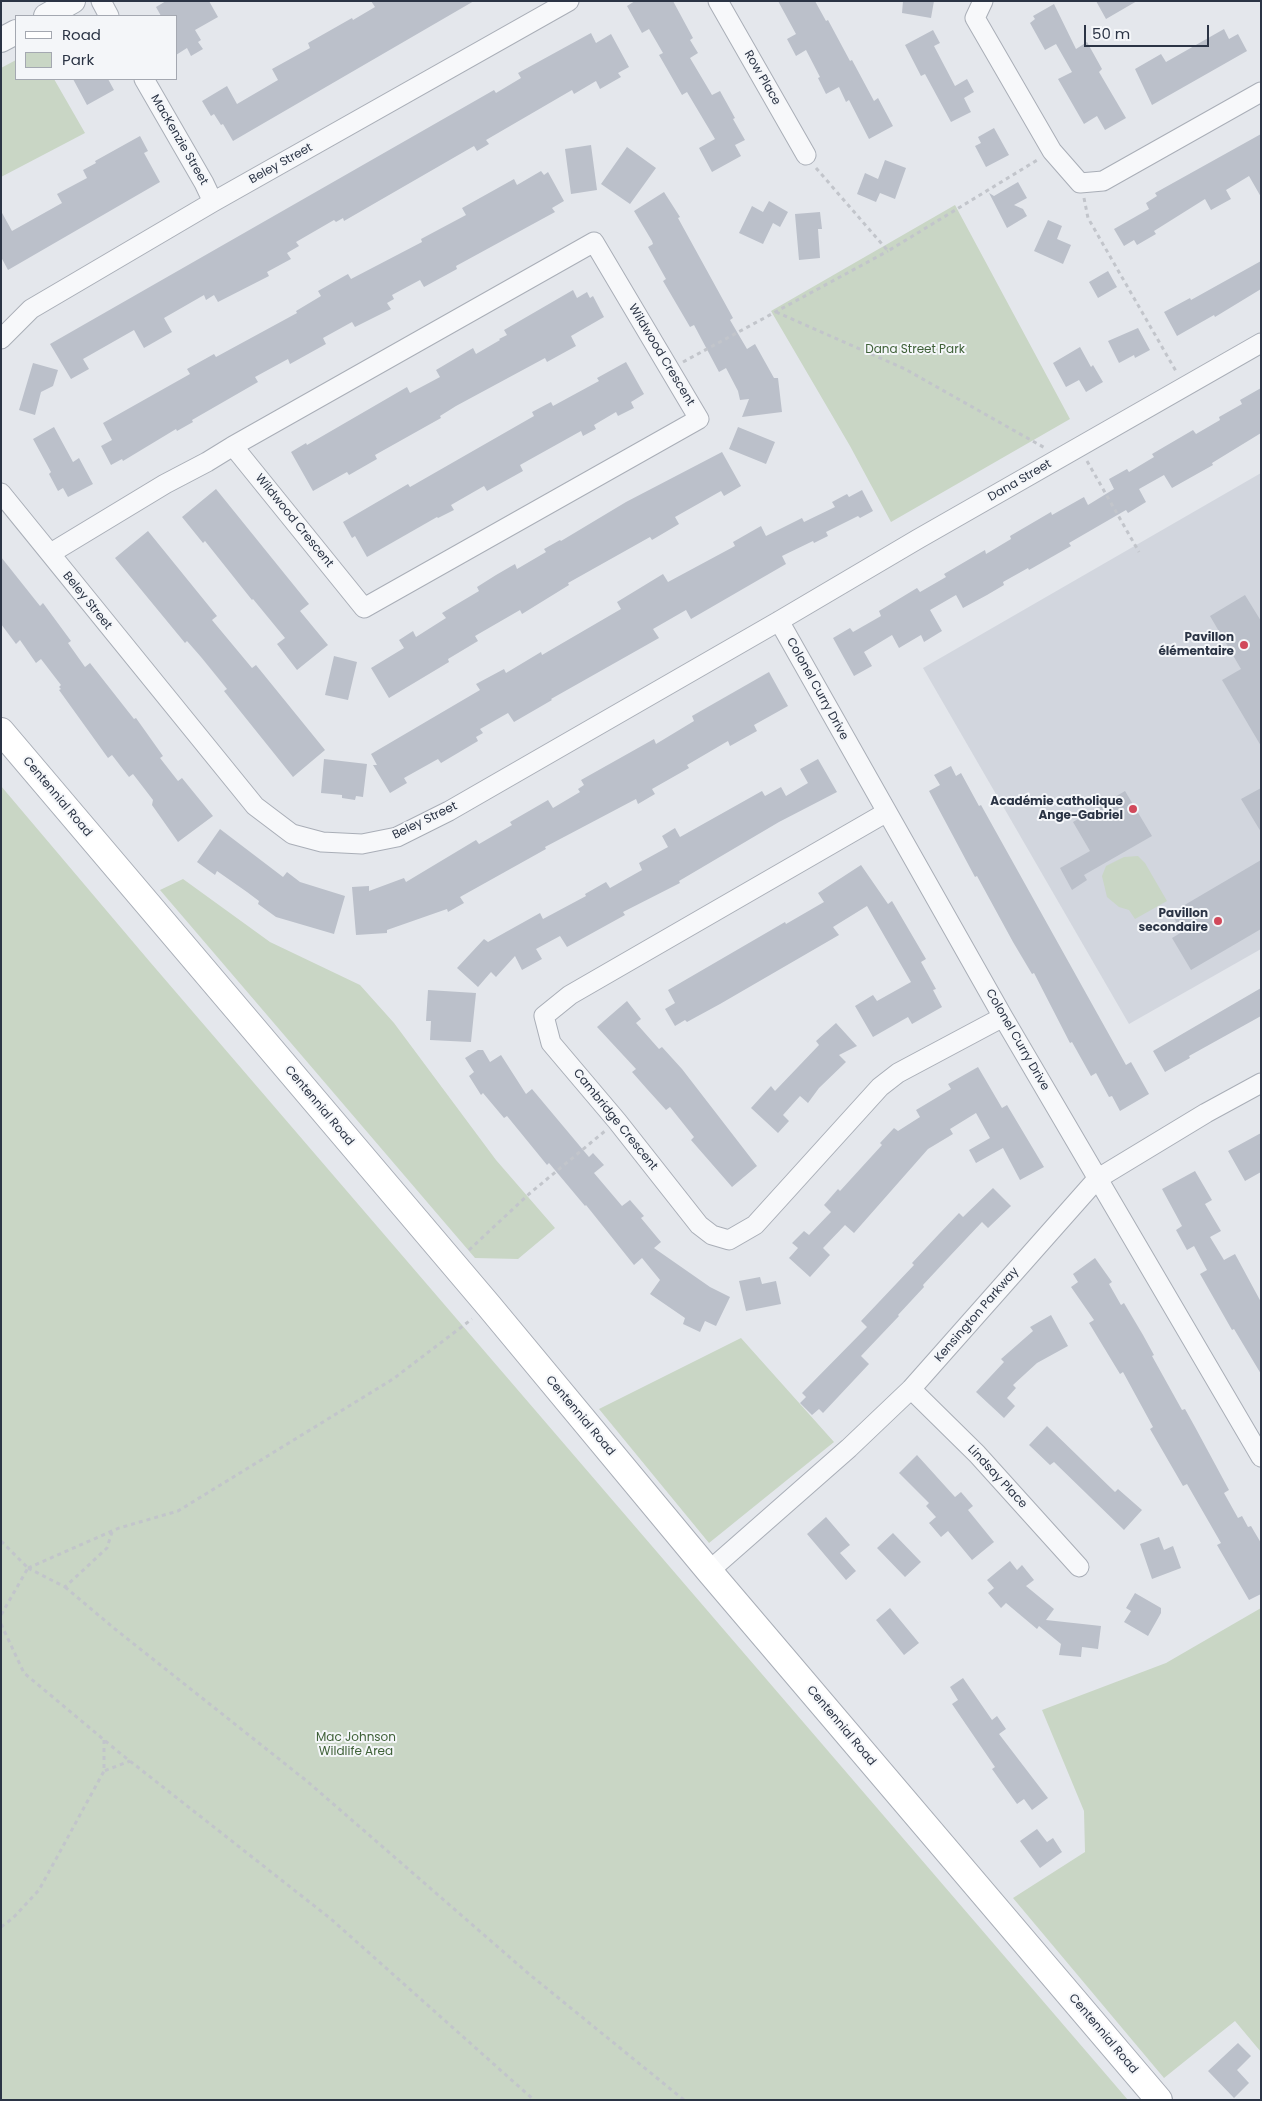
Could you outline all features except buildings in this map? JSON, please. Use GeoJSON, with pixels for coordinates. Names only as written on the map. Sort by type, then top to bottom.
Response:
{"type":"FeatureCollection","features":[{"type":"Feature","properties":{"kind":"main road","name":"Centennial Road"},"geometry":{"type":"LineString","coordinates":[[1,731],[489,1306],[708,1571],[1160,2100]]}},
{"type":"Feature","properties":{"kind":"street"},"geometry":{"type":"LineString","coordinates":[[48,15],[73,1]]}},
{"type":"Feature","properties":{"kind":"street"},"geometry":{"type":"LineString","coordinates":[[101,1],[108,15]]}},
{"type":"Feature","properties":{"kind":"street","name":"Beley Street"},"geometry":{"type":"LineString","coordinates":[[1,339],[31,310],[213,202],[569,1]]}},
{"type":"Feature","properties":{"kind":"street","name":"Row Place"},"geometry":{"type":"LineString","coordinates":[[718,1],[806,155]]}},
{"type":"Feature","properties":{"kind":"street"},"geometry":{"type":"LineString","coordinates":[[983,1],[975,18],[1052,151],[1080,183],[1103,181],[1261,92]]}},
{"type":"Feature","properties":{"kind":"street"},"geometry":{"type":"LineString","coordinates":[[1,40],[15,33]]}},
{"type":"Feature","properties":{"kind":"street","name":"MacKenzie Street"},"geometry":{"type":"LineString","coordinates":[[145,80],[213,202]]}},
{"type":"Feature","properties":{"kind":"street","name":"Wildwood Crescent"},"geometry":{"type":"LineString","coordinates":[[51,553],[165,484],[207,462],[232,446],[594,242],[699,419],[364,608],[232,446]]}},
{"type":"Feature","properties":{"kind":"street","name":"Dana Street"},"geometry":{"type":"LineString","coordinates":[[779,621],[918,539],[1261,343]]}},
{"type":"Feature","properties":{"kind":"street","name":"Beley Street"},"geometry":{"type":"LineString","coordinates":[[1,494],[51,553],[69,579],[255,806],[292,834],[322,842],[362,844],[397,837],[449,811],[779,621]]}},
{"type":"Feature","properties":{"kind":"street","name":"Colonel Curry Drive"},"geometry":{"type":"LineString","coordinates":[[779,621],[1003,1017],[1261,1457]]}},
{"type":"Feature","properties":{"kind":"street","name":"Cambridge Crescent"},"geometry":{"type":"LineString","coordinates":[[887,812],[570,995],[544,1016],[551,1043],[617,1121],[699,1226],[712,1235],[729,1240],[755,1225],[886,1083],[898,1073],[1003,1017]]}},
{"type":"Feature","properties":{"kind":"street","name":"Kensington Parkway"},"geometry":{"type":"LineString","coordinates":[[708,1571],[849,1448],[911,1389],[1097,1179],[1206,1113],[1261,1083]]}},
{"type":"Feature","properties":{"kind":"street","name":"Lindsay Place"},"geometry":{"type":"LineString","coordinates":[[911,1389],[976,1454],[1079,1567]]}},
{"type":"Feature","properties":{"kind":"path"},"geometry":{"type":"LineString","coordinates":[[670,369],[888,251],[1052,151]]}},
{"type":"Feature","properties":{"kind":"path"},"geometry":{"type":"LineString","coordinates":[[806,155],[888,251]]}},
{"type":"Feature","properties":{"kind":"path"},"geometry":{"type":"LineString","coordinates":[[1080,183],[1088,218],[1185,386]]}},
{"type":"Feature","properties":{"kind":"path"},"geometry":{"type":"LineString","coordinates":[[776,312],[905,369],[1038,443],[1060,458]]}},
{"type":"Feature","properties":{"kind":"path"},"geometry":{"type":"LineString","coordinates":[[1079,448],[1139,552]]}},
{"type":"Feature","properties":{"kind":"path"},"geometry":{"type":"LineString","coordinates":[[453,1264],[529,1194],[617,1121]]}},
{"type":"Feature","properties":{"kind":"path"},"geometry":{"type":"LineString","coordinates":[[1,1615],[28,1568],[112,1531],[178,1511],[393,1379],[489,1306]]}},
{"type":"Feature","properties":{"kind":"path"},"geometry":{"type":"LineString","coordinates":[[65,1587],[107,1548],[112,1531]]}},
{"type":"Feature","properties":{"kind":"path"},"geometry":{"type":"LineString","coordinates":[[1,1541],[28,1568],[65,1587],[308,1782],[529,1974],[684,2100]]}},
{"type":"Feature","properties":{"kind":"path"},"geometry":{"type":"LineString","coordinates":[[1,1624],[24,1673],[130,1761],[331,1920],[534,2100]]}},
{"type":"Feature","properties":{"kind":"path"},"geometry":{"type":"LineString","coordinates":[[1,1927],[13,1918],[39,1890],[104,1771],[104,1739]]}},
{"type":"Feature","properties":{"kind":"path"},"geometry":{"type":"LineString","coordinates":[[104,1771],[130,1761]]}},
{"type":"Feature","properties":{"kind":"shaded area","name":"Académie catholique Ange-Gabriel"},"geometry":{"type":"Polygon","coordinates":[[[1261,473],[1261,949],[1129,1024],[923,668],[1261,473]]]}},
{"type":"Feature","properties":{"kind":"green space"},"geometry":{"type":"Polygon","coordinates":[[[15,61],[15,80],[55,80],[85,133],[1,177],[1,68],[15,61]]]}},
{"type":"Feature","properties":{"kind":"green space","name":"Dana Street Park"},"geometry":{"type":"Polygon","coordinates":[[[955,205],[1070,419],[891,522],[850,446],[771,311],[955,205]]]}},
{"type":"Feature","properties":{"kind":"green space","name":"Mac Johnson Wildlife Area"},"geometry":{"type":"Polygon","coordinates":[[[1,786],[150,962],[1128,2100],[1,2100],[1,786]]]}},
{"type":"Feature","properties":{"kind":"green space"},"geometry":{"type":"Polygon","coordinates":[[[1138,856],[1145,863],[1167,901],[1135,919],[1129,910],[1119,907],[1107,897],[1102,876],[1106,866],[1124,857],[1138,856]]]}},
{"type":"Feature","properties":{"kind":"green space"},"geometry":{"type":"Polygon","coordinates":[[[183,879],[270,942],[360,985],[394,1023],[496,1160],[555,1228],[518,1259],[475,1258],[160,890],[183,879]]]}},
{"type":"Feature","properties":{"kind":"green space"},"geometry":{"type":"Polygon","coordinates":[[[741,1338],[834,1442],[709,1543],[599,1409],[741,1338]]]}},
{"type":"Feature","properties":{"kind":"green space"},"geometry":{"type":"Polygon","coordinates":[[[1261,1608],[1261,2052],[1235,2021],[1164,2078],[1013,1898],[1085,1852],[1084,1811],[1042,1710],[1166,1663],[1261,1608]]]}},
{"type":"Feature","properties":{"kind":"place","name":"Pavillon élémentaire"},"geometry":{"type":"Point","coordinates":[1244,645]}},
{"type":"Feature","properties":{"kind":"place","name":"Académie catholique Ange-Gabriel"},"geometry":{"type":"Point","coordinates":[1133,809]}},
{"type":"Feature","properties":{"kind":"place","name":"Pavillon secondaire"},"geometry":{"type":"Point","coordinates":[1218,921]}}]}
